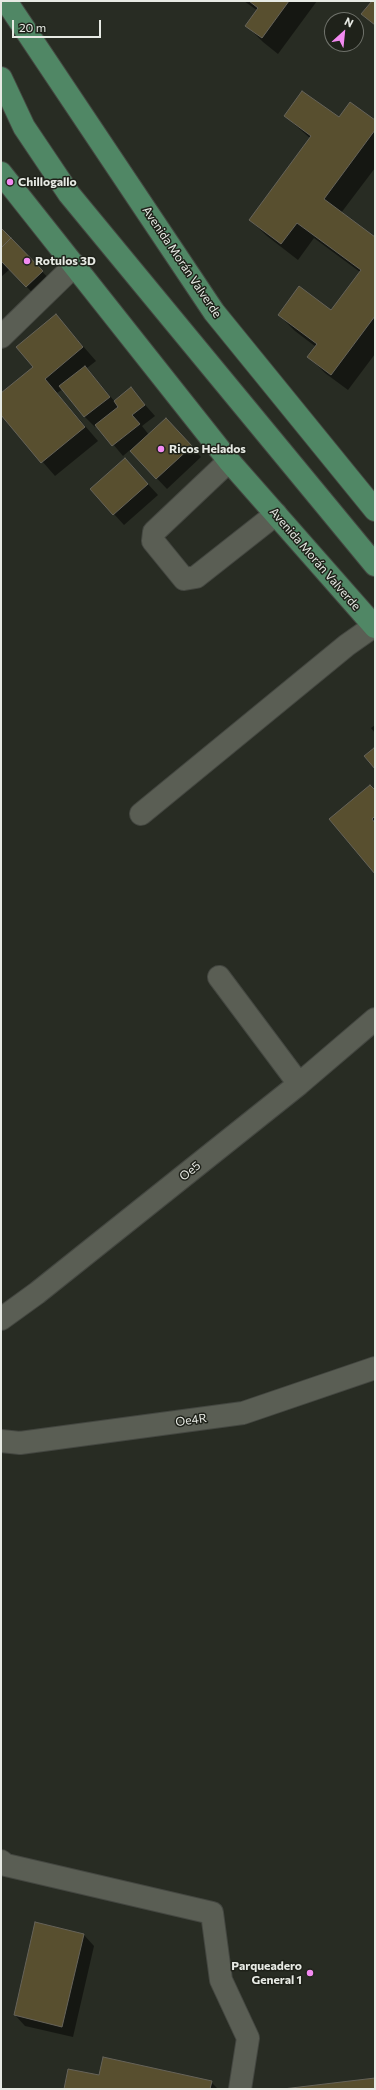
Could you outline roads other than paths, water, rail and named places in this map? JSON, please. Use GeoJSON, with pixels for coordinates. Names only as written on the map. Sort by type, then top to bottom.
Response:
{"type":"FeatureCollection","features":[{"type":"Feature","properties":{"kind":"main road","name":"Avenida Morán Valverde"},"geometry":{"type":"LineString","coordinates":[[6,1],[214,312],[375,510]]}},
{"type":"Feature","properties":{"kind":"main road"},"geometry":{"type":"LineString","coordinates":[[1,78],[15,110],[32,140],[69,194],[375,565]]}},
{"type":"Feature","properties":{"kind":"main road","name":"Avenida Morán Valverde"},"geometry":{"type":"LineString","coordinates":[[1,173],[229,461],[374,627]]}},
{"type":"Feature","properties":{"kind":"street"},"geometry":{"type":"LineString","coordinates":[[1,337],[75,265]]}},
{"type":"Feature","properties":{"kind":"street"},"geometry":{"type":"LineString","coordinates":[[229,461],[154,532],[153,541],[184,579],[196,577],[276,514]]}},
{"type":"Feature","properties":{"kind":"street"},"geometry":{"type":"LineString","coordinates":[[141,814],[347,645],[374,627]]}},
{"type":"Feature","properties":{"kind":"street"},"geometry":{"type":"LineString","coordinates":[[219,977],[299,1084]]}},
{"type":"Feature","properties":{"kind":"street","name":"Oe5"},"geometry":{"type":"LineString","coordinates":[[1,1319],[37,1294],[299,1084],[375,1019]]}},
{"type":"Feature","properties":{"kind":"street","name":"Oe4R"},"geometry":{"type":"LineString","coordinates":[[1,1441],[20,1443],[243,1412],[375,1368]]}},
{"type":"Feature","properties":{"kind":"street"},"geometry":{"type":"LineString","coordinates":[[1,1861],[6,1865],[212,1913],[221,1980],[248,2038],[240,2089]]}},
{"type":"Feature","properties":{"kind":"place","name":"Chillogallo"},"geometry":{"type":"Point","coordinates":[10,182]}},
{"type":"Feature","properties":{"kind":"place","name":"Rotulos 3D"},"geometry":{"type":"Point","coordinates":[27,261]}},
{"type":"Feature","properties":{"kind":"place","name":"Ricos Helados"},"geometry":{"type":"Point","coordinates":[161,449]}},
{"type":"Feature","properties":{"kind":"place","name":"Parqueadero General 1"},"geometry":{"type":"Point","coordinates":[310,1973]}}]}
